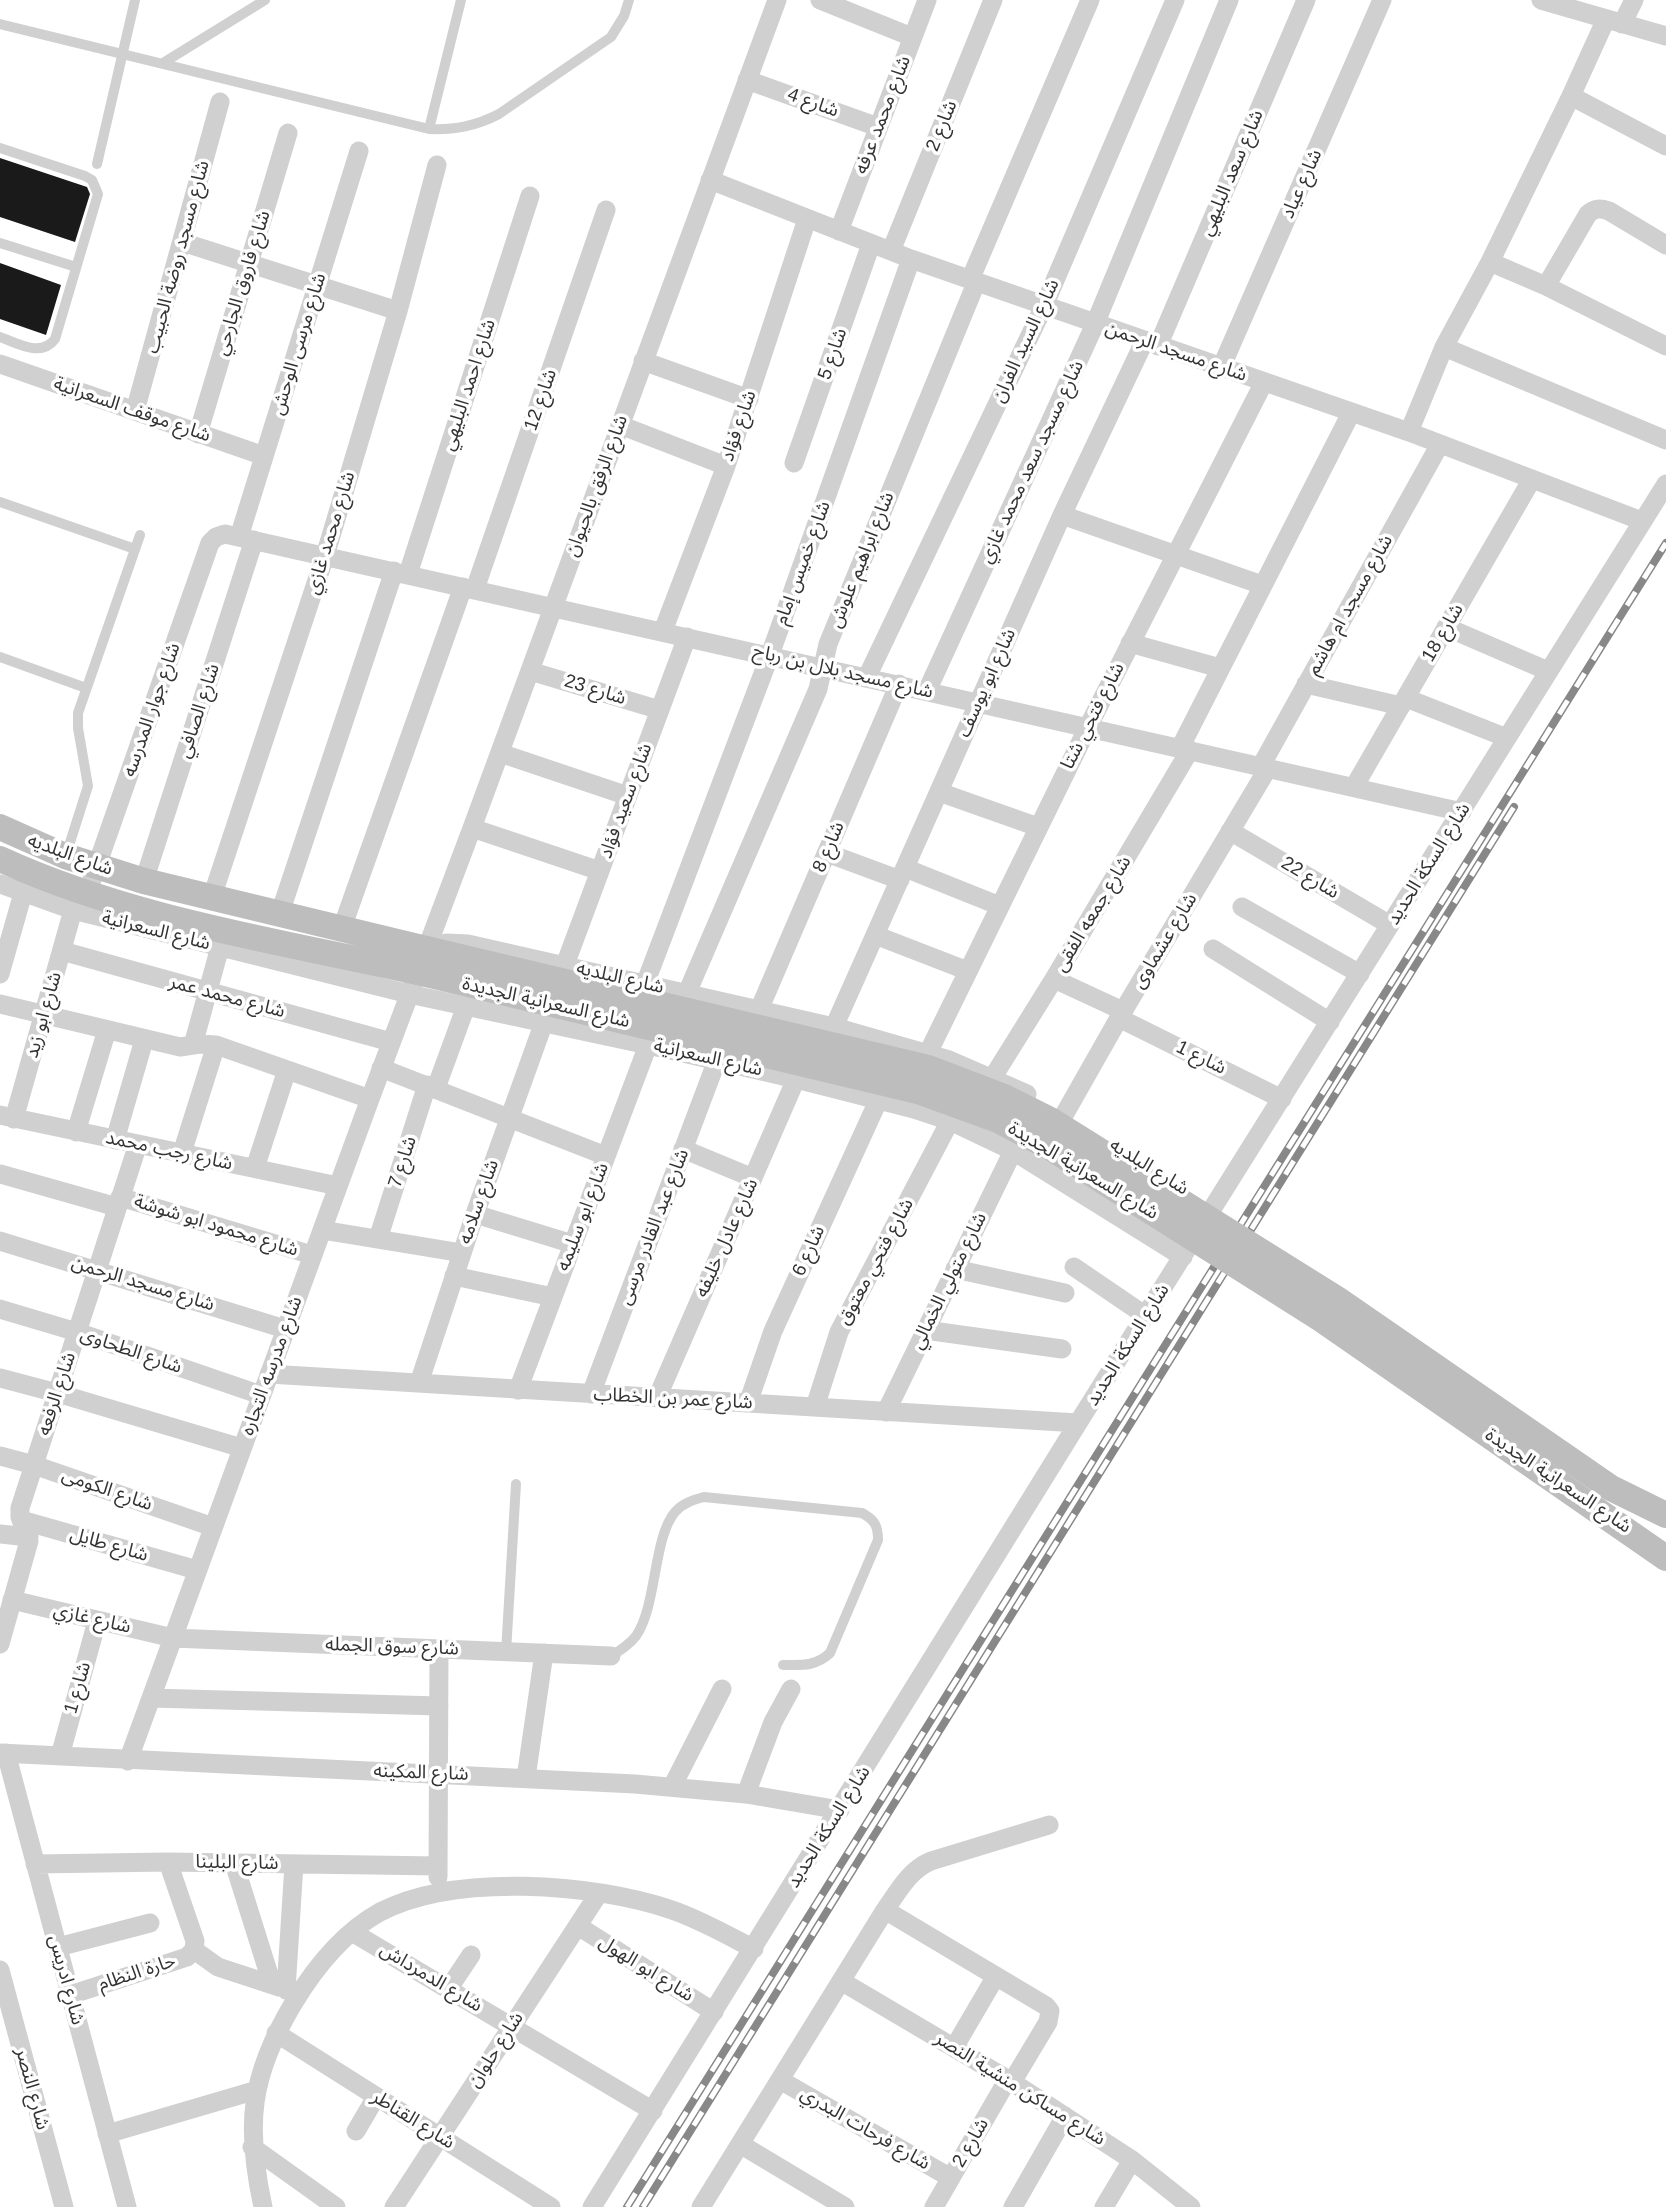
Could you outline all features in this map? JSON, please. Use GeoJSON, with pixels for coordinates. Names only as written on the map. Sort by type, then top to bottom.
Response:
{"type":"FeatureCollection","features":[{"type":"Feature","properties":{"kind":"street","name":"شارع الرفق بالحيوان"},"geometry":{"type":"LineString","coordinates":[[418,972],[778,0]]}},
{"type":"Feature","properties":{"kind":"street"},"geometry":{"type":"LineString","coordinates":[[820,0],[912,37]]}},
{"type":"Feature","properties":{"kind":"street","name":"شارع محمد عرفه"},"geometry":{"type":"LineString","coordinates":[[839,231],[927,0]]}},
{"type":"Feature","properties":{"kind":"street","name":"شارع 2"},"geometry":{"type":"LineString","coordinates":[[891,251],[993,0]]}},
{"type":"Feature","properties":{"kind":"street","name":"شارع ابراهيم علوش"},"geometry":{"type":"LineString","coordinates":[[687,993],[818,689],[828,644],[973,282],[1090,0]]}},
{"type":"Feature","properties":{"kind":"street","name":"شارع السيد الفران"},"geometry":{"type":"LineString","coordinates":[[867,677],[1044,306],[1175,0]]}},
{"type":"Feature","properties":{"kind":"street","name":"شارع مسجد سعد محمد غازي"},"geometry":{"type":"LineString","coordinates":[[927,691],[1095,324],[1229,0]]}},
{"type":"Feature","properties":{"kind":"street","name":"شارع سعد البليهي"},"geometry":{"type":"LineString","coordinates":[[1151,344],[1306,0]]}},
{"type":"Feature","properties":{"kind":"street","name":"شارع عياد"},"geometry":{"type":"LineString","coordinates":[[1221,368],[1382,0]]}},
{"type":"Feature","properties":{"kind":"street"},"geometry":{"type":"LineString","coordinates":[[1541,0],[1666,36]]}},
{"type":"Feature","properties":{"kind":"street"},"geometry":{"type":"LineString","coordinates":[[1409,432],[1444,347],[1490,262],[1571,96],[1614,21],[1634,0]]}},
{"type":"Feature","properties":{"kind":"street","name":"شارع 4"},"geometry":{"type":"LineString","coordinates":[[747,80],[878,127]]}},
{"type":"Feature","properties":{"kind":"street"},"geometry":{"type":"LineString","coordinates":[[1571,96],[1666,146]]}},
{"type":"Feature","properties":{"kind":"street","name":"شارع مسجد روضة الحبيب"},"geometry":{"type":"LineString","coordinates":[[135,411],[220,102]]}},
{"type":"Feature","properties":{"kind":"street","name":"شارع فاروق الجارحي"},"geometry":{"type":"LineString","coordinates":[[198,433],[288,133]]}},
{"type":"Feature","properties":{"kind":"street","name":"شارع مرسى الوحش"},"geometry":{"type":"LineString","coordinates":[[239,537],[359,151]]}},
{"type":"Feature","properties":{"kind":"street","name":"شارع محمد غازي"},"geometry":{"type":"LineString","coordinates":[[212,897],[325,556],[398,311],[437,165]]}},
{"type":"Feature","properties":{"kind":"street","name":"شارع مسجد الرحمن"},"geometry":{"type":"LineString","coordinates":[[710,180],[973,282],[1409,432],[1642,521]]}},
{"type":"Feature","properties":{"kind":"street","name":"شارع احمد البليهي"},"geometry":{"type":"LineString","coordinates":[[280,914],[401,573],[530,196]]}},
{"type":"Feature","properties":{"kind":"street"},"geometry":{"type":"LineString","coordinates":[[1546,286],[1588,214],[1593,210],[1600,208],[1609,211],[1666,245]]}},
{"type":"Feature","properties":{"kind":"street","name":"شارع 12"},"geometry":{"type":"LineString","coordinates":[[342,928],[606,210]]}},
{"type":"Feature","properties":{"kind":"street","name":"شارع فؤاد"},"geometry":{"type":"LineString","coordinates":[[663,631],[726,466],[807,219]]}},
{"type":"Feature","properties":{"kind":"street"},"geometry":{"type":"LineString","coordinates":[[182,242],[398,311]]}},
{"type":"Feature","properties":{"kind":"street","name":"شارع 5"},"geometry":{"type":"LineString","coordinates":[[794,463],[872,244]]}},
{"type":"Feature","properties":{"kind":"street","name":"شارع خميس إمام"},"geometry":{"type":"LineString","coordinates":[[645,984],[770,655],[911,259]]}},
{"type":"Feature","properties":{"kind":"street"},"geometry":{"type":"LineString","coordinates":[[1490,262],[1546,286],[1666,346]]}},
{"type":"Feature","properties":{"kind":"street","name":"شارع ابو يوسف"},"geometry":{"type":"LineString","coordinates":[[834,1027],[1062,515],[1151,344]]}},
{"type":"Feature","properties":{"kind":"street"},"geometry":{"type":"LineString","coordinates":[[1444,347],[1666,440]]}},
{"type":"Feature","properties":{"kind":"street"},"geometry":{"type":"LineString","coordinates":[[643,361],[749,399]]}},
{"type":"Feature","properties":{"kind":"street","name":"شارع موقف السعرانية"},"geometry":{"type":"LineString","coordinates":[[0,364],[264,456]]}},
{"type":"Feature","properties":{"kind":"street","name":"شارع فتحي شتا"},"geometry":{"type":"LineString","coordinates":[[928,1053],[1130,643],[1264,382]]}},
{"type":"Feature","properties":{"kind":"street","name":"شارع جمعه الفقى"},"geometry":{"type":"LineString","coordinates":[[993,1077],[1055,979],[1185,749],[1220,668],[1352,412]]}},
{"type":"Feature","properties":{"kind":"street"},"geometry":{"type":"LineString","coordinates":[[620,425],[726,466]]}},
{"type":"Feature","properties":{"kind":"street","name":"شارع مسجد ام هاشم"},"geometry":{"type":"LineString","coordinates":[[1265,767],[1306,684],[1440,444]]}},
{"type":"Feature","properties":{"kind":"street","name":"شارع 18"},"geometry":{"type":"LineString","coordinates":[[1354,787],[1532,479]]}},
{"type":"Feature","properties":{"kind":"street","name":"شارع السكة الحديد"},"geometry":{"type":"LineString","coordinates":[[592,2207],[1078,1423],[1666,484]]}},
{"type":"Feature","properties":{"kind":"street"},"geometry":{"type":"LineString","coordinates":[[1062,515],[1262,585]]}},
{"type":"Feature","properties":{"kind":"street","name":"شارع جوار المدرسه"},"geometry":{"type":"LineString","coordinates":[[80,902],[96,867],[211,543],[216,537],[239,537]]}},
{"type":"Feature","properties":{"kind":"street","name":"شارع مسجد بلال بن رباح"},"geometry":{"type":"LineString","coordinates":[[239,537],[1462,811]]}},
{"type":"Feature","properties":{"kind":"street","name":"شارع الصافي"},"geometry":{"type":"LineString","coordinates":[[144,881],[239,537]]}},
{"type":"Feature","properties":{"kind":"street"},"geometry":{"type":"LineString","coordinates":[[1446,627],[1548,671]]}},
{"type":"Feature","properties":{"kind":"street","name":"شارع سعيد فؤاد"},"geometry":{"type":"LineString","coordinates":[[565,965],[687,636]]}},
{"type":"Feature","properties":{"kind":"street"},"geometry":{"type":"LineString","coordinates":[[1130,643],[1220,668]]}},
{"type":"Feature","properties":{"kind":"street","name":"شارع 23"},"geometry":{"type":"LineString","coordinates":[[530,671],[660,710]]}},
{"type":"Feature","properties":{"kind":"street","name":"شارع 8"},"geometry":{"type":"LineString","coordinates":[[759,1010],[899,684]]}},
{"type":"Feature","properties":{"kind":"street"},"geometry":{"type":"LineString","coordinates":[[1306,684],[1403,702],[1507,738]]}},
{"type":"Feature","properties":{"kind":"street"},"geometry":{"type":"LineString","coordinates":[[500,753],[628,796]]}},
{"type":"Feature","properties":{"kind":"street","name":"شارع عشماوى"},"geometry":{"type":"LineString","coordinates":[[1064,1115],[1265,767]]}},
{"type":"Feature","properties":{"kind":"street"},"geometry":{"type":"LineString","coordinates":[[939,792],[1038,827]]}},
{"type":"Feature","properties":{"kind":"street","name":"شارع البلديه"},"geometry":{"type":"LineString","coordinates":[[0,827],[96,867],[342,928],[418,972]]}},
{"type":"Feature","properties":{"kind":"street"},"geometry":{"type":"LineString","coordinates":[[472,828],[600,871]]}},
{"type":"Feature","properties":{"kind":"street","name":"شارع 22"},"geometry":{"type":"LineString","coordinates":[[1230,831],[1390,926]]}},
{"type":"Feature","properties":{"kind":"street"},"geometry":{"type":"LineString","coordinates":[[827,853],[1000,906]]}},
{"type":"Feature","properties":{"kind":"street","name":"شارع البلديه"},"geometry":{"type":"LineString","coordinates":[[0,859],[80,902],[154,914],[418,972]]}},
{"type":"Feature","properties":{"kind":"street","name":"شارع السعرانية"},"geometry":{"type":"LineString","coordinates":[[0,884],[23,893],[80,902],[220,947],[418,972],[466,1006],[717,1060],[950,1121],[1013,1151],[1183,1257]]}},
{"type":"Feature","properties":{"kind":"street"},"geometry":{"type":"LineString","coordinates":[[0,974],[23,893]]}},
{"type":"Feature","properties":{"kind":"street","name":"شارع ابو زيد"},"geometry":{"type":"LineString","coordinates":[[7,1117],[80,902]]}},
{"type":"Feature","properties":{"kind":"street"},"geometry":{"type":"LineString","coordinates":[[1242,907],[1360,974]]}},
{"type":"Feature","properties":{"kind":"street"},"geometry":{"type":"LineString","coordinates":[[875,935],[968,971]]}},
{"type":"Feature","properties":{"kind":"street","name":"شارع البلديه"},"geometry":{"type":"LineString","coordinates":[[418,972],[447,943],[457,942],[834,1027],[928,1053],[993,1077],[1064,1115],[1214,1207]]}},
{"type":"Feature","properties":{"kind":"street"},"geometry":{"type":"LineString","coordinates":[[193,1045],[220,947]]}},
{"type":"Feature","properties":{"kind":"street"},"geometry":{"type":"LineString","coordinates":[[1213,949],[1330,1022]]}},
{"type":"Feature","properties":{"kind":"street","name":"شارع محمد عمر"},"geometry":{"type":"LineString","coordinates":[[62,951],[391,1042]]}},
{"type":"Feature","properties":{"kind":"street","name":"شارع مدرسه التجاره"},"geometry":{"type":"LineString","coordinates":[[128,1761],[418,972]]}},
{"type":"Feature","properties":{"kind":"street","name":"شارع السعرانية الجديدة"},"geometry":{"type":"LineString","coordinates":[[418,972],[928,1068],[1004,1097],[1052,1121],[1337,1298],[1611,1488],[1666,1515]]}},
{"type":"Feature","properties":{"kind":"street","name":"شارع السعرانية الجديدة"},"geometry":{"type":"LineString","coordinates":[[418,972],[918,1091],[998,1120],[1049,1147],[1321,1319],[1666,1558]]}},
{"type":"Feature","properties":{"kind":"street","name":"شارع 1"},"geometry":{"type":"LineString","coordinates":[[1055,979],[1282,1099]]}},
{"type":"Feature","properties":{"kind":"street"},"geometry":{"type":"LineString","coordinates":[[0,1004],[180,1047],[216,1045],[370,1099]]}},
{"type":"Feature","properties":{"kind":"street","name":"شارع 7"},"geometry":{"type":"LineString","coordinates":[[378,1240],[431,1086],[466,1006]]}},
{"type":"Feature","properties":{"kind":"street","name":"شارع سلامه"},"geometry":{"type":"LineString","coordinates":[[419,1383],[461,1253],[544,1022]]}},
{"type":"Feature","properties":{"kind":"street"},"geometry":{"type":"LineString","coordinates":[[76,1132],[107,1030]]}},
{"type":"Feature","properties":{"kind":"street"},"geometry":{"type":"LineString","coordinates":[[115,1140],[145,1040]]}},
{"type":"Feature","properties":{"kind":"street"},"geometry":{"type":"LineString","coordinates":[[182,1153],[216,1045]]}},
{"type":"Feature","properties":{"kind":"street","name":"شارع ابو سليمه"},"geometry":{"type":"LineString","coordinates":[[518,1390],[648,1045]]}},
{"type":"Feature","properties":{"kind":"street","name":"شارع عبد القادر مرسى"},"geometry":{"type":"LineString","coordinates":[[591,1394],[717,1060]]}},
{"type":"Feature","properties":{"kind":"street"},"geometry":{"type":"LineString","coordinates":[[381,1068],[606,1156]]}},
{"type":"Feature","properties":{"kind":"street"},"geometry":{"type":"LineString","coordinates":[[255,1168],[287,1070]]}},
{"type":"Feature","properties":{"kind":"street","name":"شارع عادل خليفه"},"geometry":{"type":"LineString","coordinates":[[657,1398],[796,1079]]}},
{"type":"Feature","properties":{"kind":"street","name":"شارع 6"},"geometry":{"type":"LineString","coordinates":[[748,1403],[769,1341],[878,1101]]}},
{"type":"Feature","properties":{"kind":"street","name":"شارع رجب محمد"},"geometry":{"type":"LineString","coordinates":[[7,1117],[338,1186]]}},
{"type":"Feature","properties":{"kind":"street","name":"شارع فتحي معتوق"},"geometry":{"type":"LineString","coordinates":[[816,1408],[839,1332],[950,1121]]}},
{"type":"Feature","properties":{"kind":"street","name":"شارع الرفعه"},"geometry":{"type":"LineString","coordinates":[[0,1644],[9,1592],[25,1529],[20,1508],[138,1144]]}},
{"type":"Feature","properties":{"kind":"street"},"geometry":{"type":"LineString","coordinates":[[683,1149],[753,1178]]}},
{"type":"Feature","properties":{"kind":"street","name":"شارع متولي الخمالي"},"geometry":{"type":"LineString","coordinates":[[886,1412],[1013,1151]]}},
{"type":"Feature","properties":{"kind":"street","name":"شارع محمود ابو شوشة"},"geometry":{"type":"LineString","coordinates":[[0,1174],[119,1202],[312,1255]]}},
{"type":"Feature","properties":{"kind":"street"},"geometry":{"type":"LineString","coordinates":[[475,1214],[573,1244]]}},
{"type":"Feature","properties":{"kind":"street"},"geometry":{"type":"LineString","coordinates":[[322,1230],[461,1253]]}},
{"type":"Feature","properties":{"kind":"street","name":"شارع مسجد الرحمن"},"geometry":{"type":"LineString","coordinates":[[0,1241],[285,1329]]}},
{"type":"Feature","properties":{"kind":"street"},"geometry":{"type":"LineString","coordinates":[[1074,1267],[1146,1316]]}},
{"type":"Feature","properties":{"kind":"street"},"geometry":{"type":"LineString","coordinates":[[955,1269],[1065,1293]]}},
{"type":"Feature","properties":{"kind":"street"},"geometry":{"type":"LineString","coordinates":[[454,1276],[553,1297]]}},
{"type":"Feature","properties":{"kind":"street","name":"شارع الطحاوى"},"geometry":{"type":"LineString","coordinates":[[0,1310],[77,1332],[261,1395]]}},
{"type":"Feature","properties":{"kind":"street"},"geometry":{"type":"LineString","coordinates":[[925,1330],[1062,1349]]}},
{"type":"Feature","properties":{"kind":"street","name":"شارع عمر بن الخطاب"},"geometry":{"type":"LineString","coordinates":[[269,1374],[1078,1423]]}},
{"type":"Feature","properties":{"kind":"street"},"geometry":{"type":"LineString","coordinates":[[0,1378],[242,1448]]}},
{"type":"Feature","properties":{"kind":"street","name":"شارع الكومى"},"geometry":{"type":"LineString","coordinates":[[0,1456],[34,1465],[213,1527]]}},
{"type":"Feature","properties":{"kind":"street","name":"شارع طايل"},"geometry":{"type":"LineString","coordinates":[[0,1534],[25,1529],[197,1570]]}},
{"type":"Feature","properties":{"kind":"street","name":"شارع غازي"},"geometry":{"type":"LineString","coordinates":[[9,1592],[97,1620],[173,1637]]}},
{"type":"Feature","properties":{"kind":"street","name":"شارع 1"},"geometry":{"type":"LineString","coordinates":[[60,1756],[97,1620]]}},
{"type":"Feature","properties":{"kind":"street","name":"شارع سوق الجمله"},"geometry":{"type":"LineString","coordinates":[[173,1637],[611,1656]]}},
{"type":"Feature","properties":{"kind":"street"},"geometry":{"type":"LineString","coordinates":[[439,1649],[439,1892]]}},
{"type":"Feature","properties":{"kind":"street"},"geometry":{"type":"LineString","coordinates":[[526,1778],[544,1654]]}},
{"type":"Feature","properties":{"kind":"street"},"geometry":{"type":"LineString","coordinates":[[672,1787],[722,1689]]}},
{"type":"Feature","properties":{"kind":"street"},"geometry":{"type":"LineString","coordinates":[[746,1794],[758,1758],[791,1689]]}},
{"type":"Feature","properties":{"kind":"street"},"geometry":{"type":"LineString","coordinates":[[151,1698],[439,1706]]}},
{"type":"Feature","properties":{"kind":"street","name":"شارع المكينه"},"geometry":{"type":"LineString","coordinates":[[3,1753],[672,1787],[746,1794],[840,1810]]}},
{"type":"Feature","properties":{"kind":"street","name":"شارع ادريس"},"geometry":{"type":"LineString","coordinates":[[3,1753],[36,1864],[127,2207]]}},
{"type":"Feature","properties":{"kind":"street"},"geometry":{"type":"LineString","coordinates":[[701,2207],[908,1877],[924,1864],[1049,1825]]}},
{"type":"Feature","properties":{"kind":"street","name":"شارع البلينا"},"geometry":{"type":"LineString","coordinates":[[36,1864],[168,1862],[438,1866]]}},
{"type":"Feature","properties":{"kind":"street","name":"حارة النظام"},"geometry":{"type":"LineString","coordinates":[[70,1995],[187,1957],[194,1950],[195,1941],[168,1862]]}},
{"type":"Feature","properties":{"kind":"street"},"geometry":{"type":"LineString","coordinates":[[234,1863],[285,1990]]}},
{"type":"Feature","properties":{"kind":"street"},"geometry":{"type":"LineString","coordinates":[[263,2207],[252,2147],[257,2090],[264,2061],[276,2033],[285,1990],[294,1864]]}},
{"type":"Feature","properties":{"kind":"street"},"geometry":{"type":"LineString","coordinates":[[285,1990],[322,1962],[352,1932],[379,1913],[408,1900],[439,1892],[519,1887],[600,1893],[672,1910],[754,1949]]}},
{"type":"Feature","properties":{"kind":"street","name":"شارع حلوان"},"geometry":{"type":"LineString","coordinates":[[394,2207],[600,1893]]}},
{"type":"Feature","properties":{"kind":"street"},"geometry":{"type":"LineString","coordinates":[[885,1910],[996,1976],[955,2046]]}},
{"type":"Feature","properties":{"kind":"street"},"geometry":{"type":"LineString","coordinates":[[58,1947],[150,1923]]}},
{"type":"Feature","properties":{"kind":"street","name":"شارع ابو الهول"},"geometry":{"type":"LineString","coordinates":[[578,1926],[715,2012]]}},
{"type":"Feature","properties":{"kind":"street","name":"شارع الدمرداش"},"geometry":{"type":"LineString","coordinates":[[352,1932],[653,2111]]}},
{"type":"Feature","properties":{"kind":"street"},"geometry":{"type":"LineString","coordinates":[[194,1950],[218,1967],[285,1990]]}},
{"type":"Feature","properties":{"kind":"street"},"geometry":{"type":"LineString","coordinates":[[449,1988],[471,1955]]}},
{"type":"Feature","properties":{"kind":"street","name":"شارع النصر"},"geometry":{"type":"LineString","coordinates":[[0,1970],[9,2038],[64,2207]]}},
{"type":"Feature","properties":{"kind":"street","name":"شارع 2"},"geometry":{"type":"LineString","coordinates":[[934,2207],[1048,2022],[1050,2011],[1046,2006],[996,1976]]}},
{"type":"Feature","properties":{"kind":"street","name":"شارع مساكن منشية النصر"},"geometry":{"type":"LineString","coordinates":[[841,1981],[1010,2080],[1132,2160],[1191,2207]]}},
{"type":"Feature","properties":{"kind":"street","name":"شارع القناطر"},"geometry":{"type":"LineString","coordinates":[[276,2033],[551,2207]]}},
{"type":"Feature","properties":{"kind":"street","name":"شارع فرحات البدري"},"geometry":{"type":"LineString","coordinates":[[780,2080],[951,2178]]}},
{"type":"Feature","properties":{"kind":"street"},"geometry":{"type":"LineString","coordinates":[[107,2134],[257,2090]]}},
{"type":"Feature","properties":{"kind":"street"},"geometry":{"type":"LineString","coordinates":[[356,2131],[376,2097]]}},
{"type":"Feature","properties":{"kind":"street"},"geometry":{"type":"LineString","coordinates":[[1013,2207],[1065,2116]]}},
{"type":"Feature","properties":{"kind":"street"},"geometry":{"type":"LineString","coordinates":[[740,2144],[845,2207]]}},
{"type":"Feature","properties":{"kind":"street"},"geometry":{"type":"LineString","coordinates":[[252,2147],[336,2207]]}},
{"type":"Feature","properties":{"kind":"street"},"geometry":{"type":"LineString","coordinates":[[1104,2207],[1132,2160]]}},
{"type":"Feature","properties":{"kind":"lane"},"geometry":{"type":"LineString","coordinates":[[97,164],[135,0]]}},
{"type":"Feature","properties":{"kind":"lane"},"geometry":{"type":"LineString","coordinates":[[163,63],[265,0]]}},
{"type":"Feature","properties":{"kind":"lane"},"geometry":{"type":"LineString","coordinates":[[429,130],[461,0]]}},
{"type":"Feature","properties":{"kind":"lane"},"geometry":{"type":"LineString","coordinates":[[0,24],[429,130],[465,128],[499,114],[611,37],[624,16],[629,0]]}},
{"type":"Feature","properties":{"kind":"lane"},"geometry":{"type":"LineString","coordinates":[[0,148],[85,176],[96,186],[98,194],[55,340],[51,345],[38,349],[0,337]]}},
{"type":"Feature","properties":{"kind":"lane"},"geometry":{"type":"LineString","coordinates":[[0,243],[76,267]]}},
{"type":"Feature","properties":{"kind":"lane"},"geometry":{"type":"LineString","coordinates":[[0,502],[135,549]]}},
{"type":"Feature","properties":{"kind":"lane"},"geometry":{"type":"LineString","coordinates":[[65,856],[88,786],[77,721],[140,535]]}},
{"type":"Feature","properties":{"kind":"lane"},"geometry":{"type":"LineString","coordinates":[[0,657],[86,688]]}},
{"type":"Feature","properties":{"kind":"lane"},"geometry":{"type":"LineString","coordinates":[[506,1652],[516,1484]]}},
{"type":"Feature","properties":{"kind":"lane"},"geometry":{"type":"LineString","coordinates":[[611,1656],[626,1647],[638,1634],[667,1525],[676,1511],[689,1501],[704,1497],[862,1513],[872,1519],[878,1528],[878,1540],[830,1653],[821,1661],[810,1665],[783,1665]]}},
{"type":"Feature","properties":{"kind":"building"},"geometry":{"type":"Polygon","coordinates":[[[0,158],[87,187],[90,194],[75,242],[0,217],[0,158]]]}},
{"type":"Feature","properties":{"kind":"building"},"geometry":{"type":"Polygon","coordinates":[[[0,263],[61,285],[46,335],[0,319],[0,263]]]}},
{"type":"Feature","properties":{"kind":"railway"},"geometry":{"type":"LineString","coordinates":[[627,2207],[1666,543]]}},
{"type":"Feature","properties":{"kind":"railway"},"geometry":{"type":"LineString","coordinates":[[643,2207],[1514,807]]}}]}
